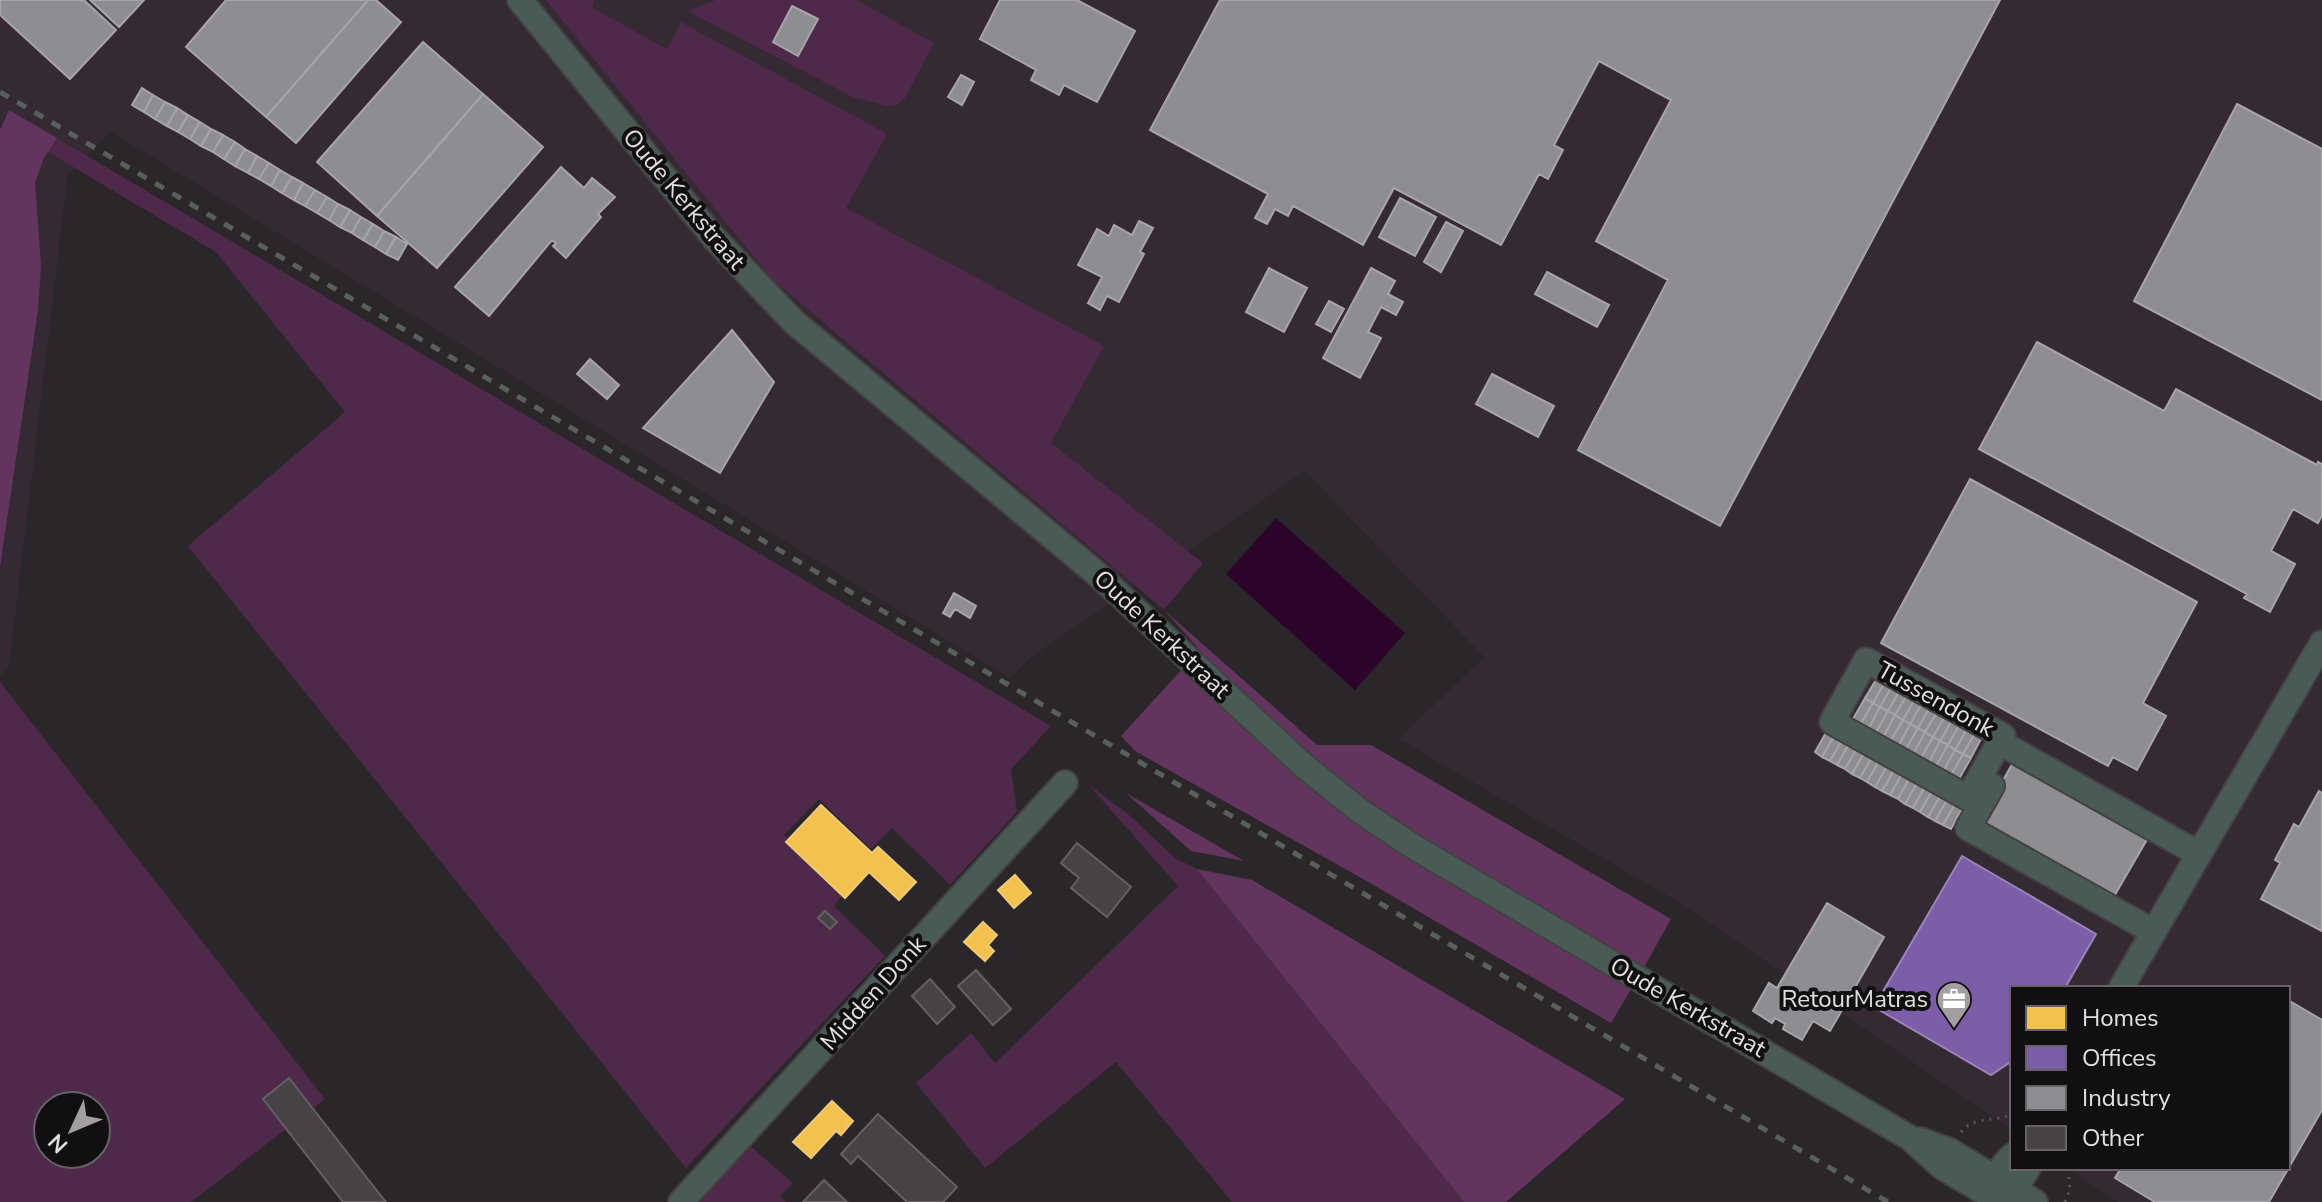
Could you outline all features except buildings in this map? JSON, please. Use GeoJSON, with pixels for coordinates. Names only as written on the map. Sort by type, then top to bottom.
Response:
{"type":"FeatureCollection","features":[{"type":"Feature","properties":{"kind":"street","name":"Oude Kerkstraat"},"geometry":{"type":"LineString","coordinates":[[520,0],[714,238],[794,322],[1096,573],[1303,765],[1360,811],[1414,847],[1910,1138],[1942,1167],[2009,1195]]}},
{"type":"Feature","properties":{"kind":"street"},"geometry":{"type":"LineString","coordinates":[[2122,986],[2322,643]]}},
{"type":"Feature","properties":{"kind":"street","name":"Tussendonk"},"geometry":{"type":"LineString","coordinates":[[2006,746],[1968,798],[1832,722],[1866,660],[2003,736],[2006,746],[1968,828],[2154,932]]}},
{"type":"Feature","properties":{"kind":"street","name":"Tussendonk"},"geometry":{"type":"LineString","coordinates":[[2006,746],[2199,854]]}},
{"type":"Feature","properties":{"kind":"street","name":"Midden Donk"},"geometry":{"type":"LineString","coordinates":[[681,1202],[1065,783]]}},
{"type":"Feature","properties":{"kind":"street"},"geometry":{"type":"LineString","coordinates":[[2009,1195],[2011,1170]]}},
{"type":"Feature","properties":{"kind":"street"},"geometry":{"type":"LineString","coordinates":[[2009,1195],[2027,1170]]}},
{"type":"Feature","properties":{"kind":"path"},"geometry":{"type":"LineString","coordinates":[[2068,1170],[2070,1189],[2066,1200],[2072,1202]]}},
{"type":"Feature","properties":{"kind":"shaded area"},"geometry":{"type":"Polygon","coordinates":[[[0,0],[2322,0],[2322,1202],[2118,1202],[2071,1170],[2290,1170],[2290,986],[2010,986],[2010,1129],[1682,904],[1399,739],[1484,657],[1305,471],[1031,657],[1010,678],[111,132],[68,173],[9,667],[0,676],[0,0]]]}},
{"type":"Feature","properties":{"kind":"shaded area"},"geometry":{"type":"Polygon","coordinates":[[[546,0],[594,0],[592,8],[667,49],[681,22],[887,134],[846,208],[1104,346],[1051,443],[1203,563],[1164,610],[771,278],[546,0]]]}},
{"type":"Feature","properties":{"kind":"shaded area"},"geometry":{"type":"Polygon","coordinates":[[[716,0],[856,0],[934,43],[905,98],[898,104],[887,106],[853,97],[689,10],[716,0]]]}},
{"type":"Feature","properties":{"kind":"shaded area"},"geometry":{"type":"Polygon","coordinates":[[[9,110],[57,138],[43,160],[35,183],[41,266],[38,310],[0,567],[0,130],[9,110]]]}},
{"type":"Feature","properties":{"kind":"shaded area"},"geometry":{"type":"Polygon","coordinates":[[[57,138],[1051,726],[1011,769],[1017,812],[950,885],[892,828],[871,849],[819,799],[784,835],[842,896],[834,906],[885,956],[686,1168],[188,546],[345,412],[216,252],[48,152],[57,138]]]}},
{"type":"Feature","properties":{"kind":"shaded area"},"geometry":{"type":"Polygon","coordinates":[[[1276,518],[1405,633],[1355,690],[1226,574],[1276,518]]]}},
{"type":"Feature","properties":{"kind":"shaded area"},"geometry":{"type":"Polygon","coordinates":[[[1164,610],[1317,745],[1371,745],[1671,919],[1643,969],[1448,856],[1355,793],[1254,708],[1164,610]]]}},
{"type":"Feature","properties":{"kind":"shaded area"},"geometry":{"type":"Polygon","coordinates":[[[1184,667],[1254,735],[1633,986],[1611,1023],[1135,751],[1121,736],[1184,667]]]}},
{"type":"Feature","properties":{"kind":"shaded area"},"geometry":{"type":"Polygon","coordinates":[[[0,682],[325,1099],[191,1202],[0,1202],[0,682]]]}},
{"type":"Feature","properties":{"kind":"shaded area"},"geometry":{"type":"Polygon","coordinates":[[[1088,784],[1129,815],[1175,858],[1197,869],[1464,1202],[1232,1202],[1116,1062],[985,1168],[916,1083],[971,1033],[995,1063],[1178,886],[1088,784]]]}},
{"type":"Feature","properties":{"kind":"shaded area"},"geometry":{"type":"Polygon","coordinates":[[[1126,793],[1244,861],[1191,851],[1126,793]]]}},
{"type":"Feature","properties":{"kind":"shaded area"},"geometry":{"type":"Polygon","coordinates":[[[1197,869],[1252,880],[1625,1099],[1506,1202],[1464,1202],[1197,869]]]}},
{"type":"Feature","properties":{"kind":"shaded area"},"geometry":{"type":"Polygon","coordinates":[[[748,1144],[793,1183],[780,1196],[786,1202],[693,1202],[748,1144]]]}},
{"type":"Feature","properties":{"kind":"railway"},"geometry":{"type":"LineString","coordinates":[[0,92],[1888,1202]]}},
{"type":"Feature","properties":{"kind":"place","name":"RetourMatras"},"geometry":{"type":"Point","coordinates":[1954,1030]}}]}
